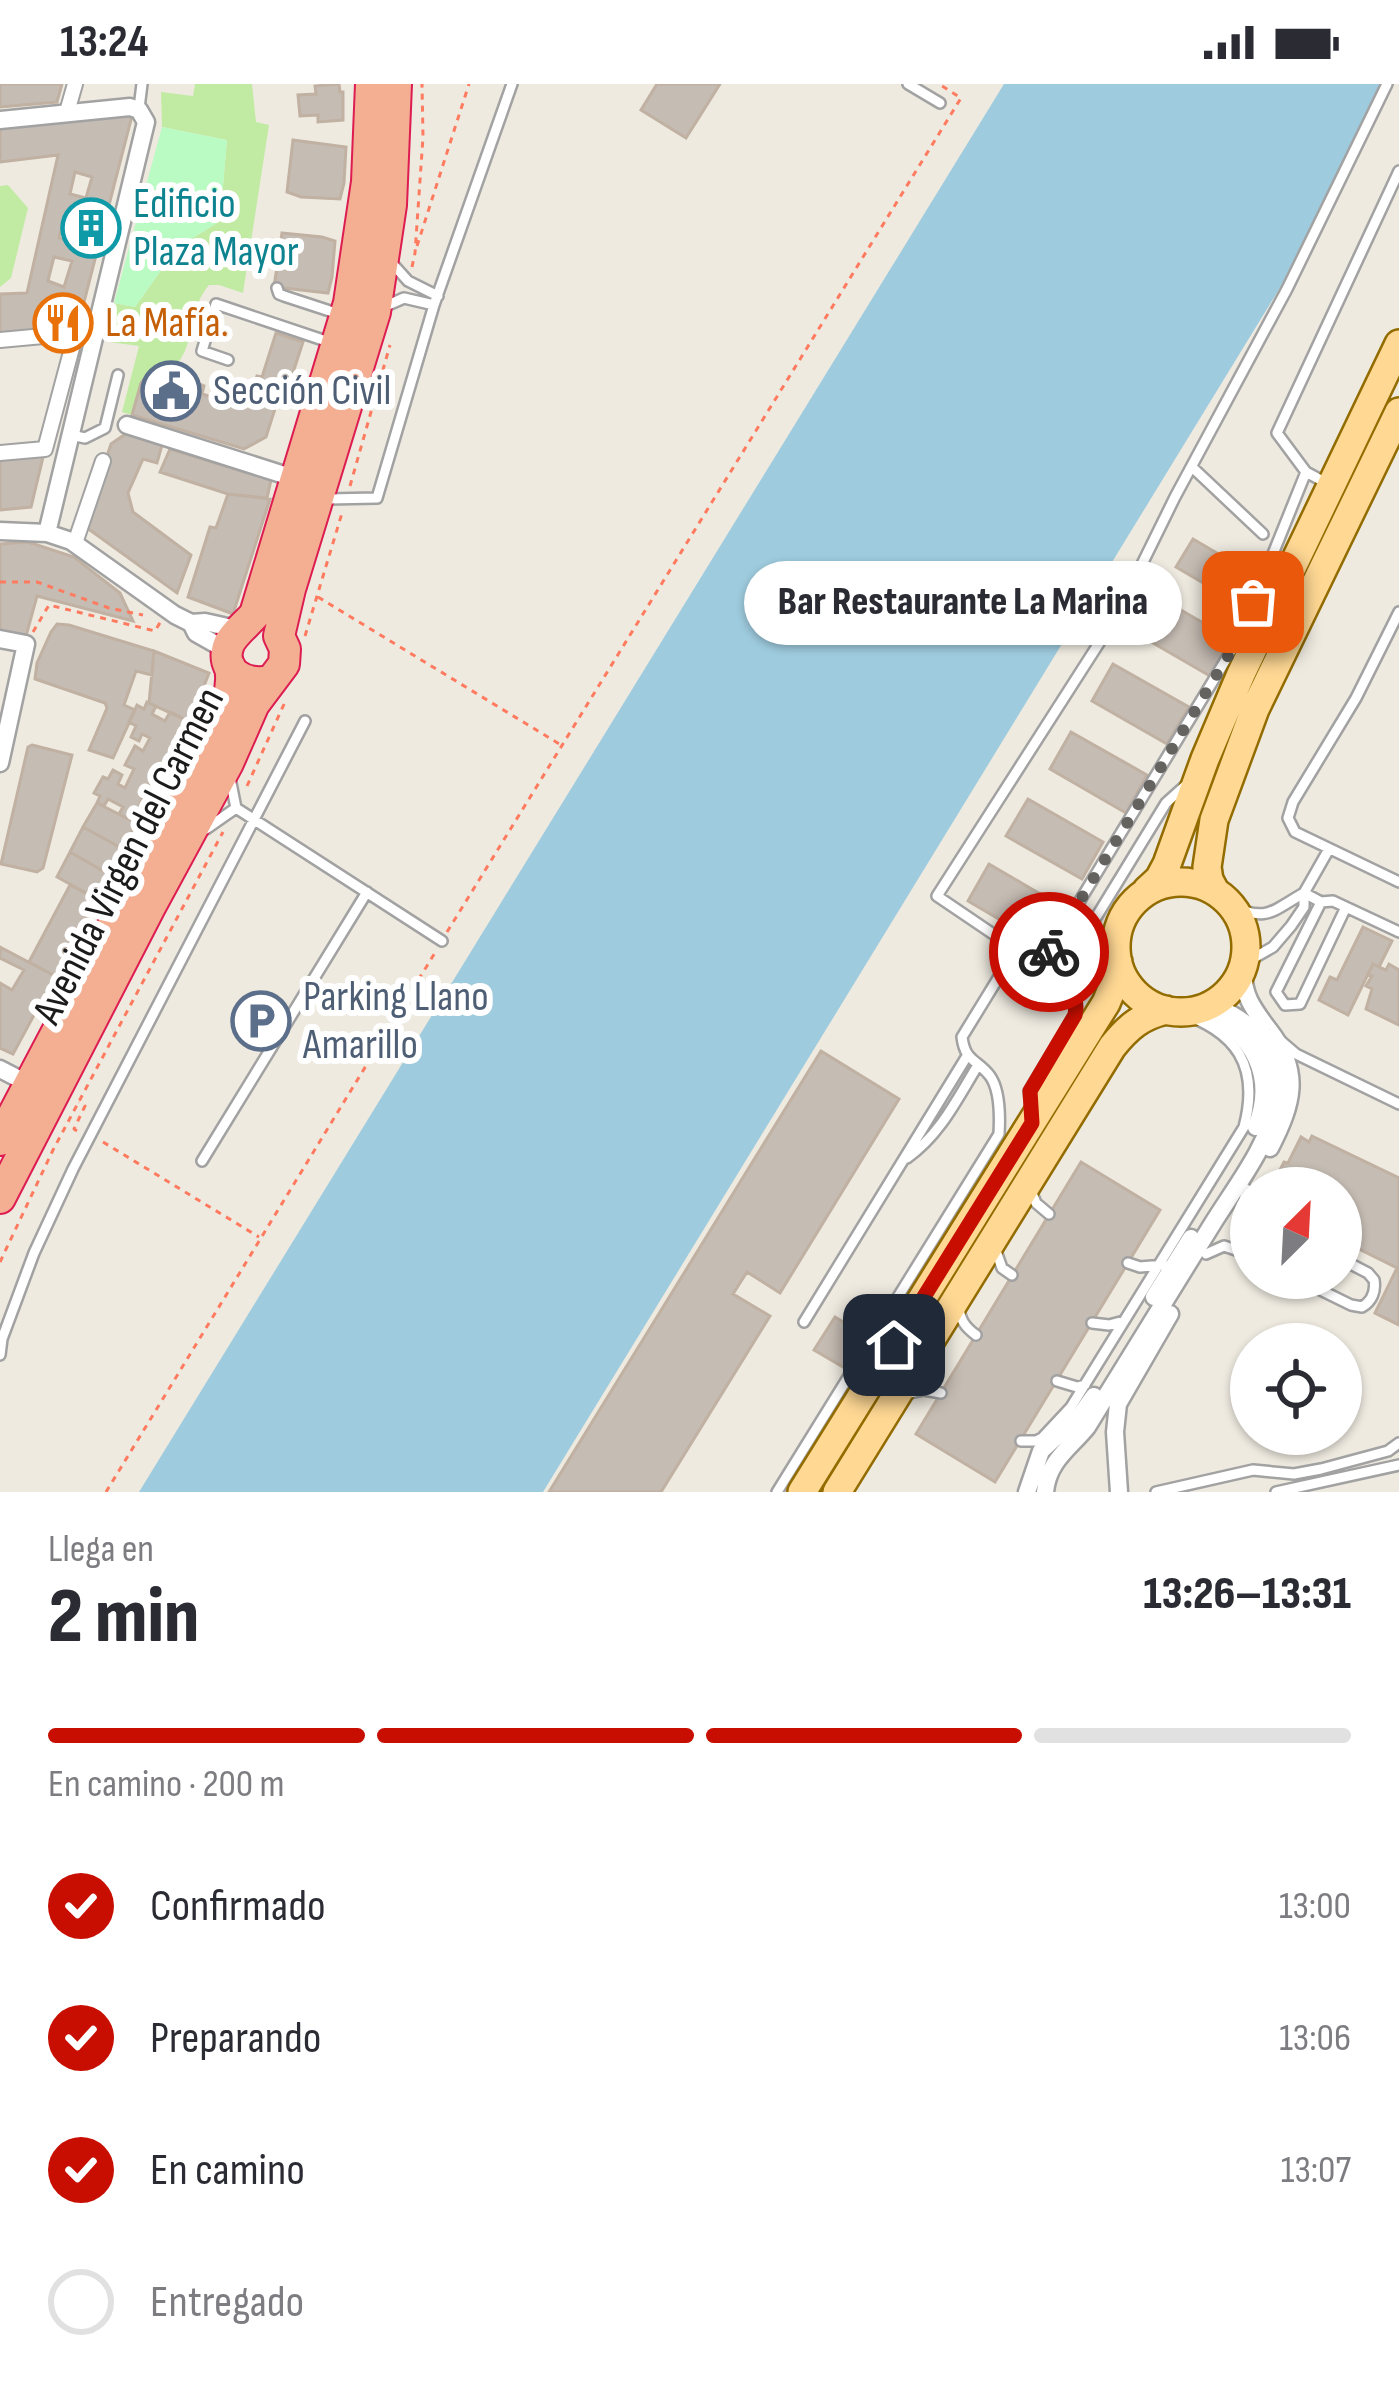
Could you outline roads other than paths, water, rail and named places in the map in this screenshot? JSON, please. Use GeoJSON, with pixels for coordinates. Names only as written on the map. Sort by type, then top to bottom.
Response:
{"type":"FeatureCollection","features":[{"type":"Feature","properties":{"kind":"highway"},"geometry":{"type":"LineString","coordinates":[[279,636],[318,505],[352,326],[368,182],[371,84]]}},
{"type":"Feature","properties":{"kind":"highway"},"geometry":{"type":"LineString","coordinates":[[242,629],[266,627],[279,636],[284,664],[269,681],[247,682],[229,664],[229,645],[242,629],[255,614],[297,478],[352,326],[400,253],[392,185],[396,84]]}},
{"type":"Feature","properties":{"kind":"highway","name":"Avenida Virgen del Carmen"},"geometry":{"type":"LineString","coordinates":[[0,1198],[32,1102],[230,697],[229,664]]}},
{"type":"Feature","properties":{"kind":"highway","name":"Avenida Virgen del Carmen"},"geometry":{"type":"LineString","coordinates":[[0,1140],[32,1102],[175,864],[269,681]]}},
{"type":"Feature","properties":{"kind":"main road"},"geometry":{"type":"LineString","coordinates":[[802,1492],[1106,1003],[1116,980],[1116,939],[1123,916],[1167,864],[1318,479],[1399,344]]}},
{"type":"Feature","properties":{"kind":"main road"},"geometry":{"type":"LineString","coordinates":[[837,1492],[1125,1030],[1140,1018],[1188,1010],[1228,994],[1244,966],[1246,940],[1236,914],[1209,880],[1214,820],[1255,709],[1399,412]]}},
{"type":"Feature","properties":{"kind":"main road"},"geometry":{"type":"LineString","coordinates":[[1147,890],[1193,882],[1222,898]]}},
{"type":"Feature","properties":{"kind":"main road"},"geometry":{"type":"LineString","coordinates":[[1118,962],[1128,984],[1155,1007],[1188,1010]]}},
{"type":"Feature","properties":{"kind":"street"},"geometry":{"type":"LineString","coordinates":[[67,112],[75,84]]}},
{"type":"Feature","properties":{"kind":"street"},"geometry":{"type":"LineString","coordinates":[[0,120],[130,107],[145,117],[47,533]]}},
{"type":"Feature","properties":{"kind":"street"},"geometry":{"type":"LineString","coordinates":[[0,340],[76,333],[45,448],[0,453]]}},
{"type":"Feature","properties":{"kind":"street"},"geometry":{"type":"LineString","coordinates":[[127,425],[297,478]]}},
{"type":"Feature","properties":{"kind":"street"},"geometry":{"type":"LineString","coordinates":[[75,543],[103,461]]}},
{"type":"Feature","properties":{"kind":"street"},"geometry":{"type":"LineString","coordinates":[[0,531],[47,533],[75,543],[164,614],[191,623],[242,629]]}},
{"type":"Feature","properties":{"kind":"street"},"geometry":{"type":"LineString","coordinates":[[191,623],[196,633],[219,646],[229,664]]}},
{"type":"Feature","properties":{"kind":"street"},"geometry":{"type":"LineString","coordinates":[[0,639],[26,644],[0,763]]}},
{"type":"Feature","properties":{"kind":"street"},"geometry":{"type":"LineString","coordinates":[[1244,966],[1244,992],[1287,1060],[1292,1084],[1280,1128],[1258,1167]]}},
{"type":"Feature","properties":{"kind":"street"},"geometry":{"type":"LineString","coordinates":[[1029,1484],[1041,1451],[1092,1400],[1168,1263],[1246,1147],[1261,1114],[1264,1080],[1249,1046],[1222,1021],[1188,1010]]}},
{"type":"Feature","properties":{"kind":"street"},"geometry":{"type":"LineString","coordinates":[[1046,1492],[1054,1462],[1088,1427],[1247,1168],[1272,1118],[1277,1078],[1267,1050],[1238,1016],[1188,1010]]}},
{"type":"Feature","properties":{"kind":"street"},"geometry":{"type":"LineString","coordinates":[[0,1069],[32,1102]]}},
{"type":"Feature","properties":{"kind":"street"},"geometry":{"type":"LineString","coordinates":[[1119,1492],[1118,1404],[1230,1215]]}},
{"type":"Feature","properties":{"kind":"lane"},"geometry":{"type":"LineString","coordinates":[[139,110],[142,84]]}},
{"type":"Feature","properties":{"kind":"lane"},"geometry":{"type":"LineString","coordinates":[[318,505],[328,499],[377,498],[436,300],[512,84]]}},
{"type":"Feature","properties":{"kind":"lane"},"geometry":{"type":"LineString","coordinates":[[908,84],[940,103]]}},
{"type":"Feature","properties":{"kind":"lane"},"geometry":{"type":"LineString","coordinates":[[1032,1123],[1030,1091],[1075,1015],[1075,999],[1059,978],[937,896],[1117,615],[1287,289],[1387,84]]}},
{"type":"Feature","properties":{"kind":"lane"},"geometry":{"type":"LineString","coordinates":[[1041,965],[1239,638],[1318,479],[1277,433],[1399,171]]}},
{"type":"Feature","properties":{"kind":"lane"},"geometry":{"type":"LineString","coordinates":[[400,253],[395,269],[436,300]]}},
{"type":"Feature","properties":{"kind":"lane"},"geometry":{"type":"LineString","coordinates":[[277,288],[279,294],[352,326]]}},
{"type":"Feature","properties":{"kind":"lane"},"geometry":{"type":"LineString","coordinates":[[228,360],[202,351],[216,304],[352,326],[396,299],[436,300]]}},
{"type":"Feature","properties":{"kind":"lane"},"geometry":{"type":"LineString","coordinates":[[71,435],[86,438],[105,428],[118,376]]}},
{"type":"Feature","properties":{"kind":"lane"},"geometry":{"type":"LineString","coordinates":[[1192,467],[1263,534]]}},
{"type":"Feature","properties":{"kind":"lane"},"geometry":{"type":"LineString","coordinates":[[1399,612],[1289,813],[1295,832],[1399,882]]}},
{"type":"Feature","properties":{"kind":"lane"},"geometry":{"type":"LineString","coordinates":[[0,1355],[34,1252],[87,1140],[305,721]]}},
{"type":"Feature","properties":{"kind":"lane"},"geometry":{"type":"LineString","coordinates":[[228,763],[236,808],[442,941]]}},
{"type":"Feature","properties":{"kind":"lane"},"geometry":{"type":"LineString","coordinates":[[1059,978],[1166,803],[1199,775]]}},
{"type":"Feature","properties":{"kind":"lane"},"geometry":{"type":"LineString","coordinates":[[175,864],[211,824],[236,808]]}},
{"type":"Feature","properties":{"kind":"lane"},"geometry":{"type":"LineString","coordinates":[[1222,898],[1250,914],[1272,914],[1304,893],[1329,849]]}},
{"type":"Feature","properties":{"kind":"lane"},"geometry":{"type":"LineString","coordinates":[[202,1161],[367,892]]}},
{"type":"Feature","properties":{"kind":"lane"},"geometry":{"type":"LineString","coordinates":[[1304,893],[1321,902],[1333,901],[1399,932]]}},
{"type":"Feature","properties":{"kind":"lane"},"geometry":{"type":"LineString","coordinates":[[1244,966],[1273,947],[1291,926],[1304,908],[1304,893]]}},
{"type":"Feature","properties":{"kind":"lane"},"geometry":{"type":"LineString","coordinates":[[1321,902],[1276,992],[1285,1005],[1300,1004],[1346,907]]}},
{"type":"Feature","properties":{"kind":"lane"},"geometry":{"type":"LineString","coordinates":[[777,1492],[999,1134],[995,1088],[989,1074],[967,1056],[962,1037],[1016,949]]}},
{"type":"Feature","properties":{"kind":"lane"},"geometry":{"type":"LineString","coordinates":[[1258,1016],[1277,997]]}},
{"type":"Feature","properties":{"kind":"lane"},"geometry":{"type":"LineString","coordinates":[[1272,1033],[1296,1054],[1399,1104]]}},
{"type":"Feature","properties":{"kind":"lane"},"geometry":{"type":"LineString","coordinates":[[804,1322],[967,1056]]}},
{"type":"Feature","properties":{"kind":"lane"},"geometry":{"type":"LineString","coordinates":[[903,1161],[939,1129],[978,1065]]}},
{"type":"Feature","properties":{"kind":"lane"},"geometry":{"type":"LineString","coordinates":[[1032,1176],[1032,1196],[1049,1214]]}},
{"type":"Feature","properties":{"kind":"lane"},"geometry":{"type":"LineString","coordinates":[[997,1232],[1000,1264],[1012,1275]]}},
{"type":"Feature","properties":{"kind":"lane"},"geometry":{"type":"LineString","coordinates":[[1206,1254],[1230,1248]]}},
{"type":"Feature","properties":{"kind":"lane"},"geometry":{"type":"LineString","coordinates":[[1128,1263],[1140,1268],[1168,1263]]}},
{"type":"Feature","properties":{"kind":"lane"},"geometry":{"type":"LineString","coordinates":[[1041,1451],[1168,1263]]}},
{"type":"Feature","properties":{"kind":"lane"},"geometry":{"type":"LineString","coordinates":[[1339,1299],[1362,1307],[1370,1300],[1374,1280],[1362,1270]]}},
{"type":"Feature","properties":{"kind":"lane"},"geometry":{"type":"LineString","coordinates":[[959,1294],[959,1313],[966,1328],[976,1335]]}},
{"type":"Feature","properties":{"kind":"lane"},"geometry":{"type":"LineString","coordinates":[[1092,1322],[1124,1322]]}},
{"type":"Feature","properties":{"kind":"lane"},"geometry":{"type":"LineString","coordinates":[[1057,1381],[1085,1385]]}},
{"type":"Feature","properties":{"kind":"lane"},"geometry":{"type":"LineString","coordinates":[[1029,1484],[1030,1453],[1021,1441],[1036,1441],[1054,1426]]}},
{"type":"Feature","properties":{"kind":"lane"},"geometry":{"type":"LineString","coordinates":[[1156,1492],[1253,1470],[1307,1472],[1388,1451],[1399,1443]]}},
{"type":"Feature","properties":{"kind":"lane"},"geometry":{"type":"LineString","coordinates":[[1276,1492],[1399,1465]]}},
{"type":"Feature","properties":{"kind":"water"},"geometry":{"type":"Polygon","coordinates":[[[1004,84],[1380,84],[1281,286],[543,1492],[139,1492],[1004,84]]]}},
{"type":"Feature","properties":{"kind":"place","name":"Edificio Plaza Mayor"},"geometry":{"type":"Point","coordinates":[91,228]}},
{"type":"Feature","properties":{"kind":"place","name":"La Mafía."},"geometry":{"type":"Point","coordinates":[63,323]}},
{"type":"Feature","properties":{"kind":"place","name":"Sección Civil"},"geometry":{"type":"Point","coordinates":[171,391]}},
{"type":"Feature","properties":{"kind":"place","name":"Bar Restaurante La Marina"},"geometry":{"type":"Point","coordinates":[1253,602]}},
{"type":"Feature","properties":{"kind":"place","name":"Parking Llano Amarillo"},"geometry":{"type":"Point","coordinates":[261,1021]}}]}
